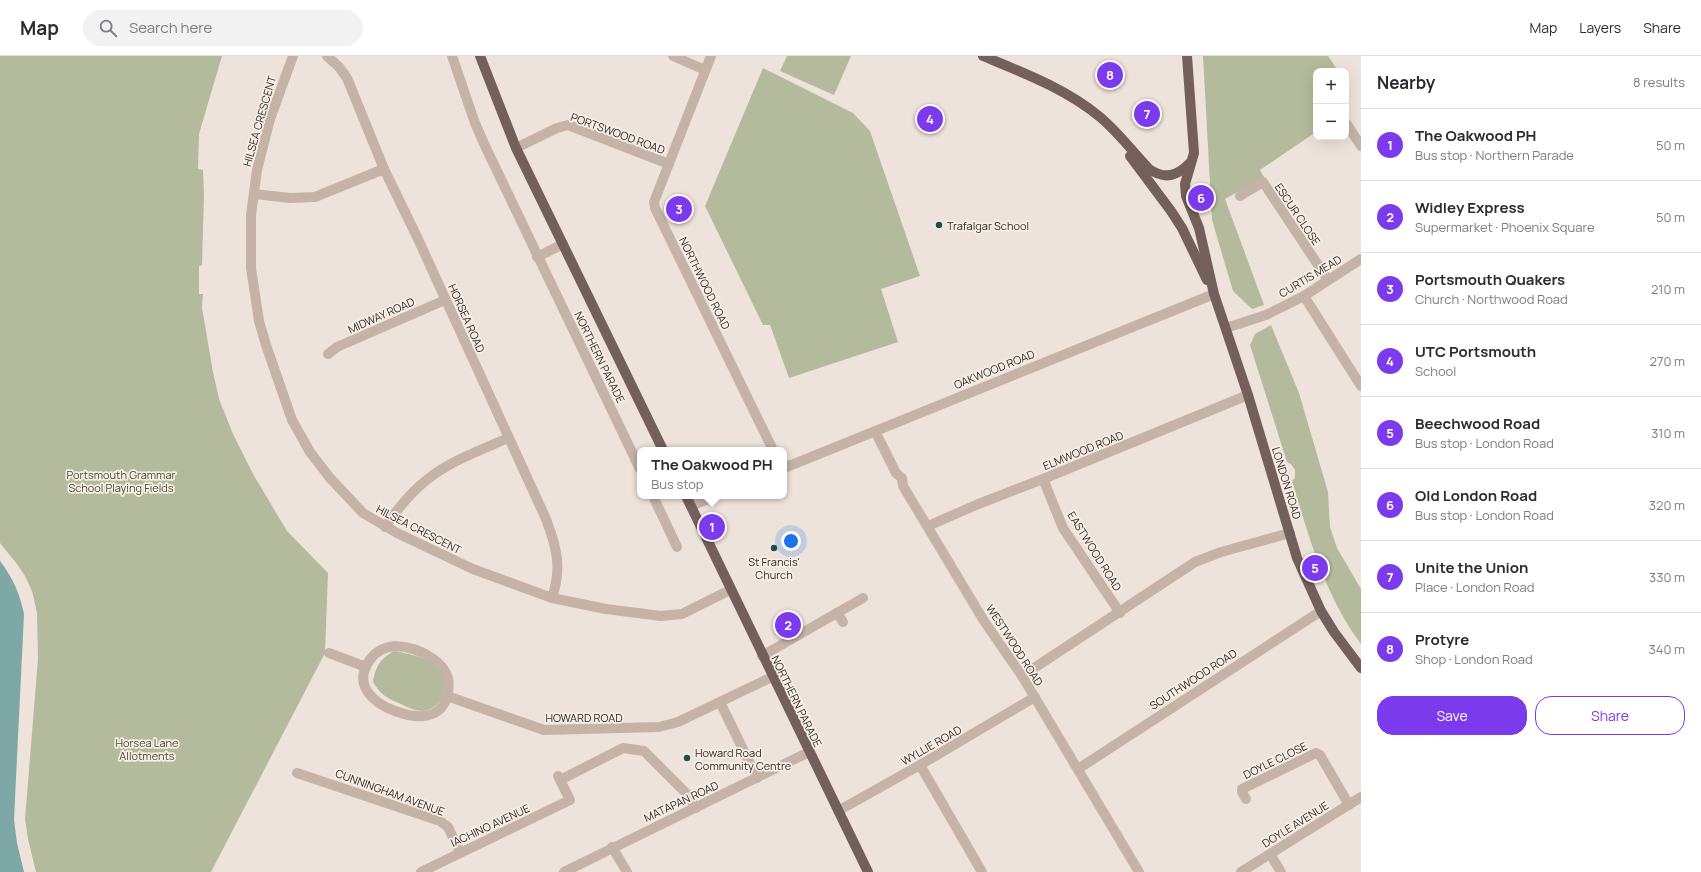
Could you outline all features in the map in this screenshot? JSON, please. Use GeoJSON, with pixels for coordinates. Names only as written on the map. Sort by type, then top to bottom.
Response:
{"type":"FeatureCollection","features":[{"type":"Feature","properties":{"kind":"main road","name":"NORTHERN PARADE"},"geometry":{"type":"LineString","coordinates":[[480,56],[516,148],[662,447]]}},
{"type":"Feature","properties":{"kind":"main road"},"geometry":{"type":"LineString","coordinates":[[983,56],[1024,73],[1072,97],[1100,117],[1149,169],[1161,176],[1175,174],[1190,163]]}},
{"type":"Feature","properties":{"kind":"main road","name":"LONDON ROAD"},"geometry":{"type":"LineString","coordinates":[[1187,56],[1194,153],[1185,184],[1186,196],[1199,228],[1214,294]]}},
{"type":"Feature","properties":{"kind":"main road","name":"LONDON ROAD"},"geometry":{"type":"LineString","coordinates":[[1120,137],[1128,154],[1155,188],[1182,228],[1214,294],[1248,395],[1297,558],[1321,611],[1334,632],[1361,668]]}},
{"type":"Feature","properties":{"kind":"main road","name":"NORTHERN PARADE"},"geometry":{"type":"LineString","coordinates":[[688,499],[772,677],[868,872]]}},
{"type":"Feature","properties":{"kind":"street","name":"HILSEA CRESCENT"},"geometry":{"type":"LineString","coordinates":[[293,56],[280,88],[263,144],[254,194],[250,241],[254,297],[266,346],[292,420],[310,452],[330,478],[363,513],[385,527],[473,569],[552,598],[606,609],[661,616],[682,614],[730,590]]}},
{"type":"Feature","properties":{"kind":"street","name":"HORSEA ROAD"},"geometry":{"type":"LineString","coordinates":[[327,56],[339,67],[346,78],[384,169],[418,239],[546,519],[555,546],[558,576],[552,598]]}},
{"type":"Feature","properties":{"kind":"street","name":"NORTHERN PARADE"},"geometry":{"type":"LineString","coordinates":[[452,56],[478,130],[637,463]]}},
{"type":"Feature","properties":{"kind":"street"},"geometry":{"type":"LineString","coordinates":[[673,56],[705,70]]}},
{"type":"Feature","properties":{"kind":"street","name":"NORTHWOOD ROAD"},"geometry":{"type":"LineString","coordinates":[[711,56],[654,202],[655,208],[772,447]]}},
{"type":"Feature","properties":{"kind":"street","name":"PORTSWOOD ROAD"},"geometry":{"type":"LineString","coordinates":[[516,148],[557,128],[568,125],[669,164]]}},
{"type":"Feature","properties":{"kind":"street"},"geometry":{"type":"LineString","coordinates":[[1349,128],[1361,146]]}},
{"type":"Feature","properties":{"kind":"street"},"geometry":{"type":"LineString","coordinates":[[254,194],[290,198],[315,197],[384,169]]}},
{"type":"Feature","properties":{"kind":"street","name":"ESCUR CLOSE"},"geometry":{"type":"LineString","coordinates":[[1240,196],[1263,182],[1328,280]]}},
{"type":"Feature","properties":{"kind":"street"},"geometry":{"type":"LineString","coordinates":[[537,256],[564,244]]}},
{"type":"Feature","properties":{"kind":"street","name":"CURTIS MEAD"},"geometry":{"type":"LineString","coordinates":[[1226,328],[1266,315],[1304,296],[1361,259]]}},
{"type":"Feature","properties":{"kind":"street","name":"OAKWOOD ROAD"},"geometry":{"type":"LineString","coordinates":[[787,467],[1214,294]]}},
{"type":"Feature","properties":{"kind":"street"},"geometry":{"type":"LineString","coordinates":[[1304,296],[1361,386]]}},
{"type":"Feature","properties":{"kind":"street","name":"MIDWAY ROAD"},"geometry":{"type":"LineString","coordinates":[[328,354],[337,347],[445,300]]}},
{"type":"Feature","properties":{"kind":"street","name":"ELMWOOD ROAD"},"geometry":{"type":"LineString","coordinates":[[928,526],[976,505],[1248,395]]}},
{"type":"Feature","properties":{"kind":"street","name":"WESTWOOD ROAD"},"geometry":{"type":"LineString","coordinates":[[875,431],[896,473],[902,478],[903,486],[984,621],[1022,676],[1139,872]]}},
{"type":"Feature","properties":{"kind":"street"},"geometry":{"type":"LineString","coordinates":[[385,527],[407,497],[431,474],[461,458],[508,438]]}},
{"type":"Feature","properties":{"kind":"street","name":"EASTWOOD ROAD"},"geometry":{"type":"LineString","coordinates":[[1043,479],[1063,528],[1120,613]]}},
{"type":"Feature","properties":{"kind":"street"},"geometry":{"type":"LineString","coordinates":[[654,499],[677,547]]}},
{"type":"Feature","properties":{"kind":"street"},"geometry":{"type":"LineString","coordinates":[[691,506],[708,499]]}},
{"type":"Feature","properties":{"kind":"street"},"geometry":{"type":"LineString","coordinates":[[1022,676],[1120,613],[1195,562],[1221,552],[1290,533]]}},
{"type":"Feature","properties":{"kind":"street"},"geometry":{"type":"LineString","coordinates":[[762,656],[863,598]]}},
{"type":"Feature","properties":{"kind":"street","name":"SOUTHWOOD ROAD"},"geometry":{"type":"LineString","coordinates":[[1078,769],[1321,611]]}},
{"type":"Feature","properties":{"kind":"street"},"geometry":{"type":"LineString","coordinates":[[837,613],[843,622]]}},
{"type":"Feature","properties":{"kind":"street"},"geometry":{"type":"LineString","coordinates":[[395,646],[406,648],[432,658],[441,664],[448,677],[447,696],[440,708],[432,714],[418,718],[406,716],[381,706],[370,697],[364,684],[366,667],[371,658],[382,649],[395,646]]}},
{"type":"Feature","properties":{"kind":"street"},"geometry":{"type":"LineString","coordinates":[[329,653],[366,667]]}},
{"type":"Feature","properties":{"kind":"street","name":"HOWARD ROAD"},"geometry":{"type":"LineString","coordinates":[[447,696],[532,727],[557,731],[659,727],[678,722],[772,677]]}},
{"type":"Feature","properties":{"kind":"street","name":"WYLLIE ROAD"},"geometry":{"type":"LineString","coordinates":[[838,811],[920,765],[1034,697]]}},
{"type":"Feature","properties":{"kind":"street"},"geometry":{"type":"LineString","coordinates":[[720,702],[758,778]]}},
{"type":"Feature","properties":{"kind":"street","name":"IACHINO AVENUE"},"geometry":{"type":"LineString","coordinates":[[421,872],[570,800],[561,777],[623,748],[644,751],[686,793],[696,808]]}},
{"type":"Feature","properties":{"kind":"street","name":"MATAPAN ROAD"},"geometry":{"type":"LineString","coordinates":[[564,872],[612,847],[696,808],[809,752]]}},
{"type":"Feature","properties":{"kind":"street","name":"DOYLE CLOSE"},"geometry":{"type":"LineString","coordinates":[[1246,799],[1242,789],[1316,753],[1320,755],[1349,805]]}},
{"type":"Feature","properties":{"kind":"street"},"geometry":{"type":"LineString","coordinates":[[920,765],[982,872]]}},
{"type":"Feature","properties":{"kind":"street","name":"CUNNINGHAM AVENUE"},"geometry":{"type":"LineString","coordinates":[[297,772],[440,821],[448,827],[460,852]]}},
{"type":"Feature","properties":{"kind":"street","name":"DOYLE AVENUE"},"geometry":{"type":"LineString","coordinates":[[1241,872],[1361,797]]}},
{"type":"Feature","properties":{"kind":"street"},"geometry":{"type":"LineString","coordinates":[[612,847],[627,872]]}},
{"type":"Feature","properties":{"kind":"street"},"geometry":{"type":"LineString","coordinates":[[1270,854],[1281,872]]}},
{"type":"Feature","properties":{"kind":"green space","name":"Portsmouth Grammar School Playing Fields"},"geometry":{"type":"Polygon","coordinates":[[[0,56],[222,56],[199,134],[198,169],[203,170],[204,194],[202,265],[199,266],[199,294],[203,294],[202,308],[213,372],[219,399],[233,434],[253,474],[287,531],[328,573],[325,653],[211,872],[36,872],[25,819],[38,659],[37,613],[32,591],[25,576],[0,543],[0,56]]]}},
{"type":"Feature","properties":{"kind":"green space"},"geometry":{"type":"Polygon","coordinates":[[[787,56],[851,56],[834,95],[780,71],[787,56]]]}},
{"type":"Feature","properties":{"kind":"green space"},"geometry":{"type":"Polygon","coordinates":[[[1203,56],[1328,56],[1336,68],[1313,68],[1313,134],[1260,170],[1264,177],[1225,199],[1264,305],[1252,309],[1233,291],[1212,220],[1203,56]]]}},
{"type":"Feature","properties":{"kind":"green space"},"geometry":{"type":"Polygon","coordinates":[[[763,68],[853,113],[870,131],[920,276],[881,289],[898,342],[789,378],[770,325],[763,325],[705,206],[763,68]]]}},
{"type":"Feature","properties":{"kind":"green space"},"geometry":{"type":"Polygon","coordinates":[[[1271,325],[1299,393],[1328,492],[1330,527],[1337,548],[1361,589],[1361,644],[1348,626],[1337,606],[1319,566],[1292,481],[1295,478],[1295,470],[1291,464],[1287,462],[1250,345],[1255,334],[1271,325]]]}},
{"type":"Feature","properties":{"kind":"green space"},"geometry":{"type":"Polygon","coordinates":[[[394,651],[410,654],[431,662],[440,670],[445,683],[445,690],[443,696],[434,707],[425,711],[411,708],[396,702],[382,693],[373,682],[379,664],[385,657],[394,651]]]}},
{"type":"Feature","properties":{"kind":"water"},"geometry":{"type":"Polygon","coordinates":[[[0,561],[15,586],[24,614],[14,820],[17,843],[24,872],[0,872],[0,561]]]}},
{"type":"Feature","properties":{"kind":"place","name":"Protyre"},"geometry":{"type":"Point","coordinates":[1110,75]}},
{"type":"Feature","properties":{"kind":"place","name":"Unite the Union"},"geometry":{"type":"Point","coordinates":[1147,114]}},
{"type":"Feature","properties":{"kind":"place","name":"UTC Portsmouth"},"geometry":{"type":"Point","coordinates":[930,119]}},
{"type":"Feature","properties":{"kind":"place","name":"Old London Road"},"geometry":{"type":"Point","coordinates":[1201,198]}},
{"type":"Feature","properties":{"kind":"place","name":"Portsmouth Quakers"},"geometry":{"type":"Point","coordinates":[679,209]}},
{"type":"Feature","properties":{"kind":"place","name":"Trafalgar School"},"geometry":{"type":"Point","coordinates":[939,225]}},
{"type":"Feature","properties":{"kind":"place","name":"The Oakwood PH"},"geometry":{"type":"Point","coordinates":[712,527]}},
{"type":"Feature","properties":{"kind":"place","name":"St Francis' Church"},"geometry":{"type":"Point","coordinates":[774,548]}},
{"type":"Feature","properties":{"kind":"place","name":"Beechwood Road"},"geometry":{"type":"Point","coordinates":[1315,568]}},
{"type":"Feature","properties":{"kind":"place","name":"Widley Express"},"geometry":{"type":"Point","coordinates":[788,625]}},
{"type":"Feature","properties":{"kind":"place","name":"Howard Road Community Centre"},"geometry":{"type":"Point","coordinates":[687,758]}},
{"type":"Feature","properties":{"kind":"park label","name":"Horsea Lane Allotments"},"geometry":{"type":"Point","coordinates":[147,748]}}]}
